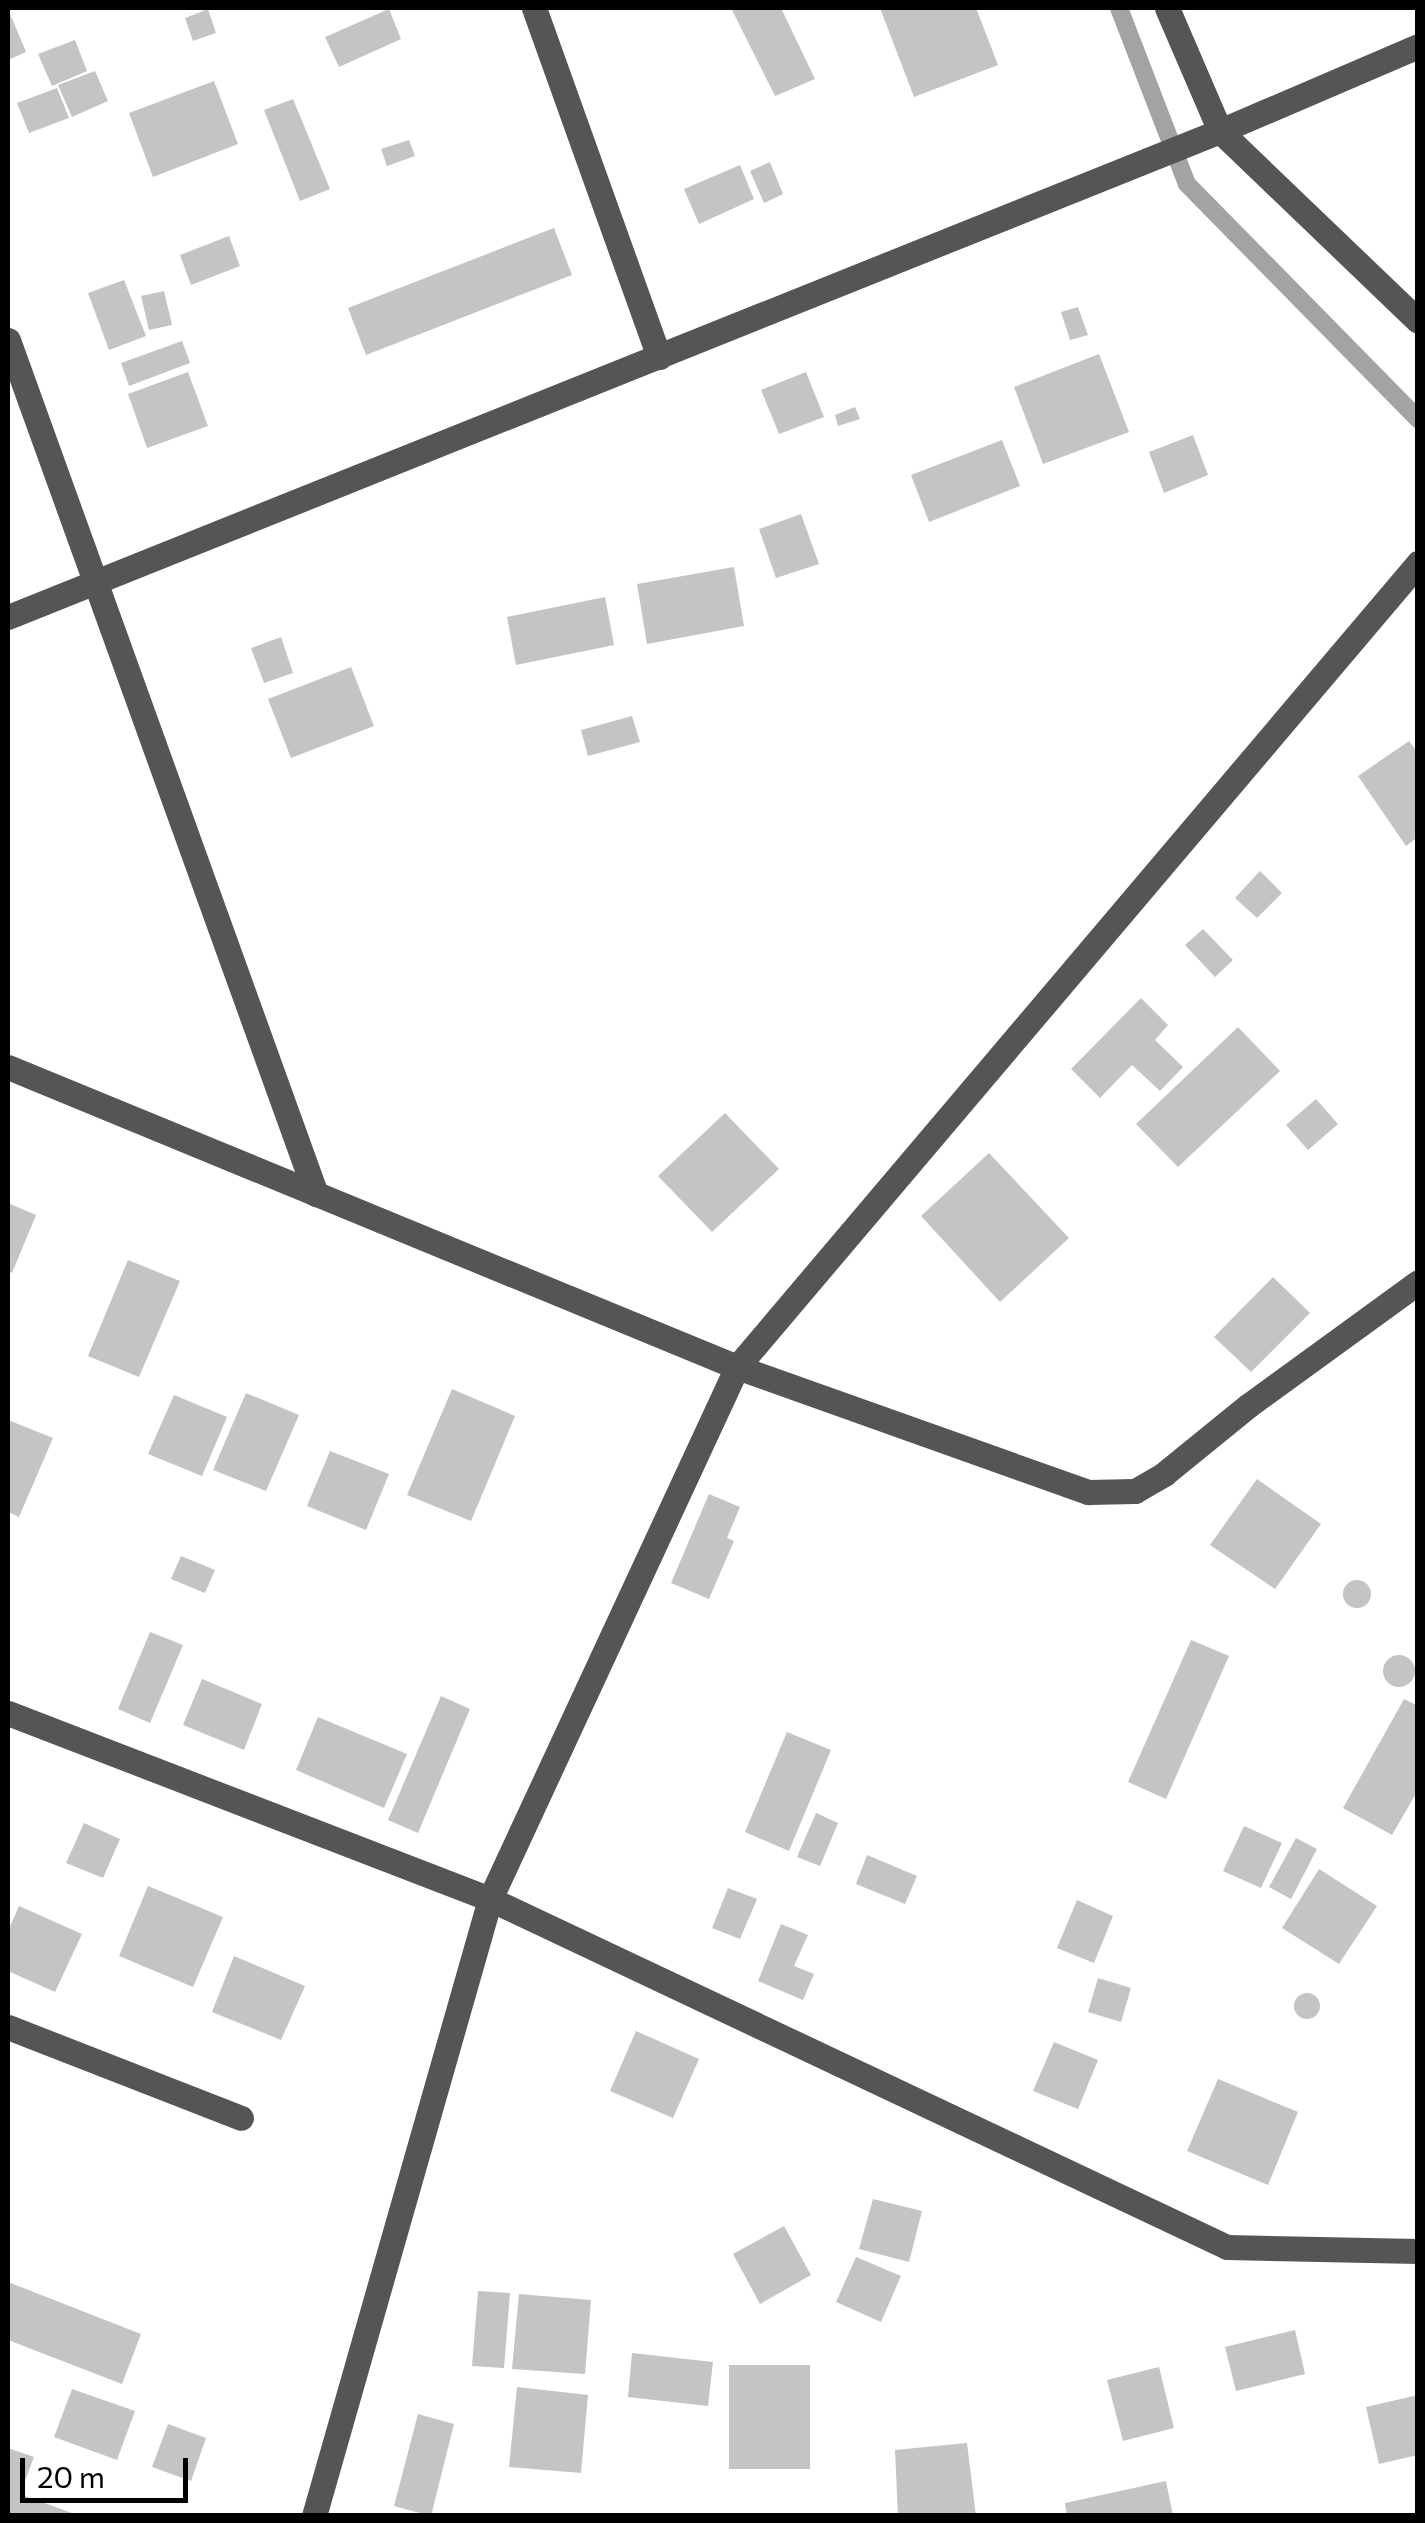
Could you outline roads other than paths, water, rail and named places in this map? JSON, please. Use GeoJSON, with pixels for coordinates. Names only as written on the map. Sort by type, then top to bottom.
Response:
{"type":"FeatureCollection","features":[{"type":"Feature","properties":{"kind":"street"},"geometry":{"type":"LineString","coordinates":[[534,8],[659,357]]}},
{"type":"Feature","properties":{"kind":"street"},"geometry":{"type":"LineString","coordinates":[[1167,8],[1220,130],[1418,321]]}},
{"type":"Feature","properties":{"kind":"street"},"geometry":{"type":"LineString","coordinates":[[8,617],[1220,130],[1418,46]]}},
{"type":"Feature","properties":{"kind":"street"},"geometry":{"type":"LineString","coordinates":[[8,340],[316,1194]]}},
{"type":"Feature","properties":{"kind":"street"},"geometry":{"type":"LineString","coordinates":[[314,2516],[490,1898],[737,1367],[1418,564]]}},
{"type":"Feature","properties":{"kind":"street"},"geometry":{"type":"LineString","coordinates":[[8,1067],[737,1367],[1088,1492],[1135,1491],[1164,1474],[1249,1405],[1418,1282]]}},
{"type":"Feature","properties":{"kind":"street"},"geometry":{"type":"LineString","coordinates":[[8,1713],[490,1898],[1227,2247],[1418,2252]]}},
{"type":"Feature","properties":{"kind":"street"},"geometry":{"type":"LineString","coordinates":[[8,2027],[240,2118]]}},
{"type":"Feature","properties":{"kind":"waterway"},"geometry":{"type":"LineString","coordinates":[[1119,8],[1187,184],[1418,419]]}}]}
